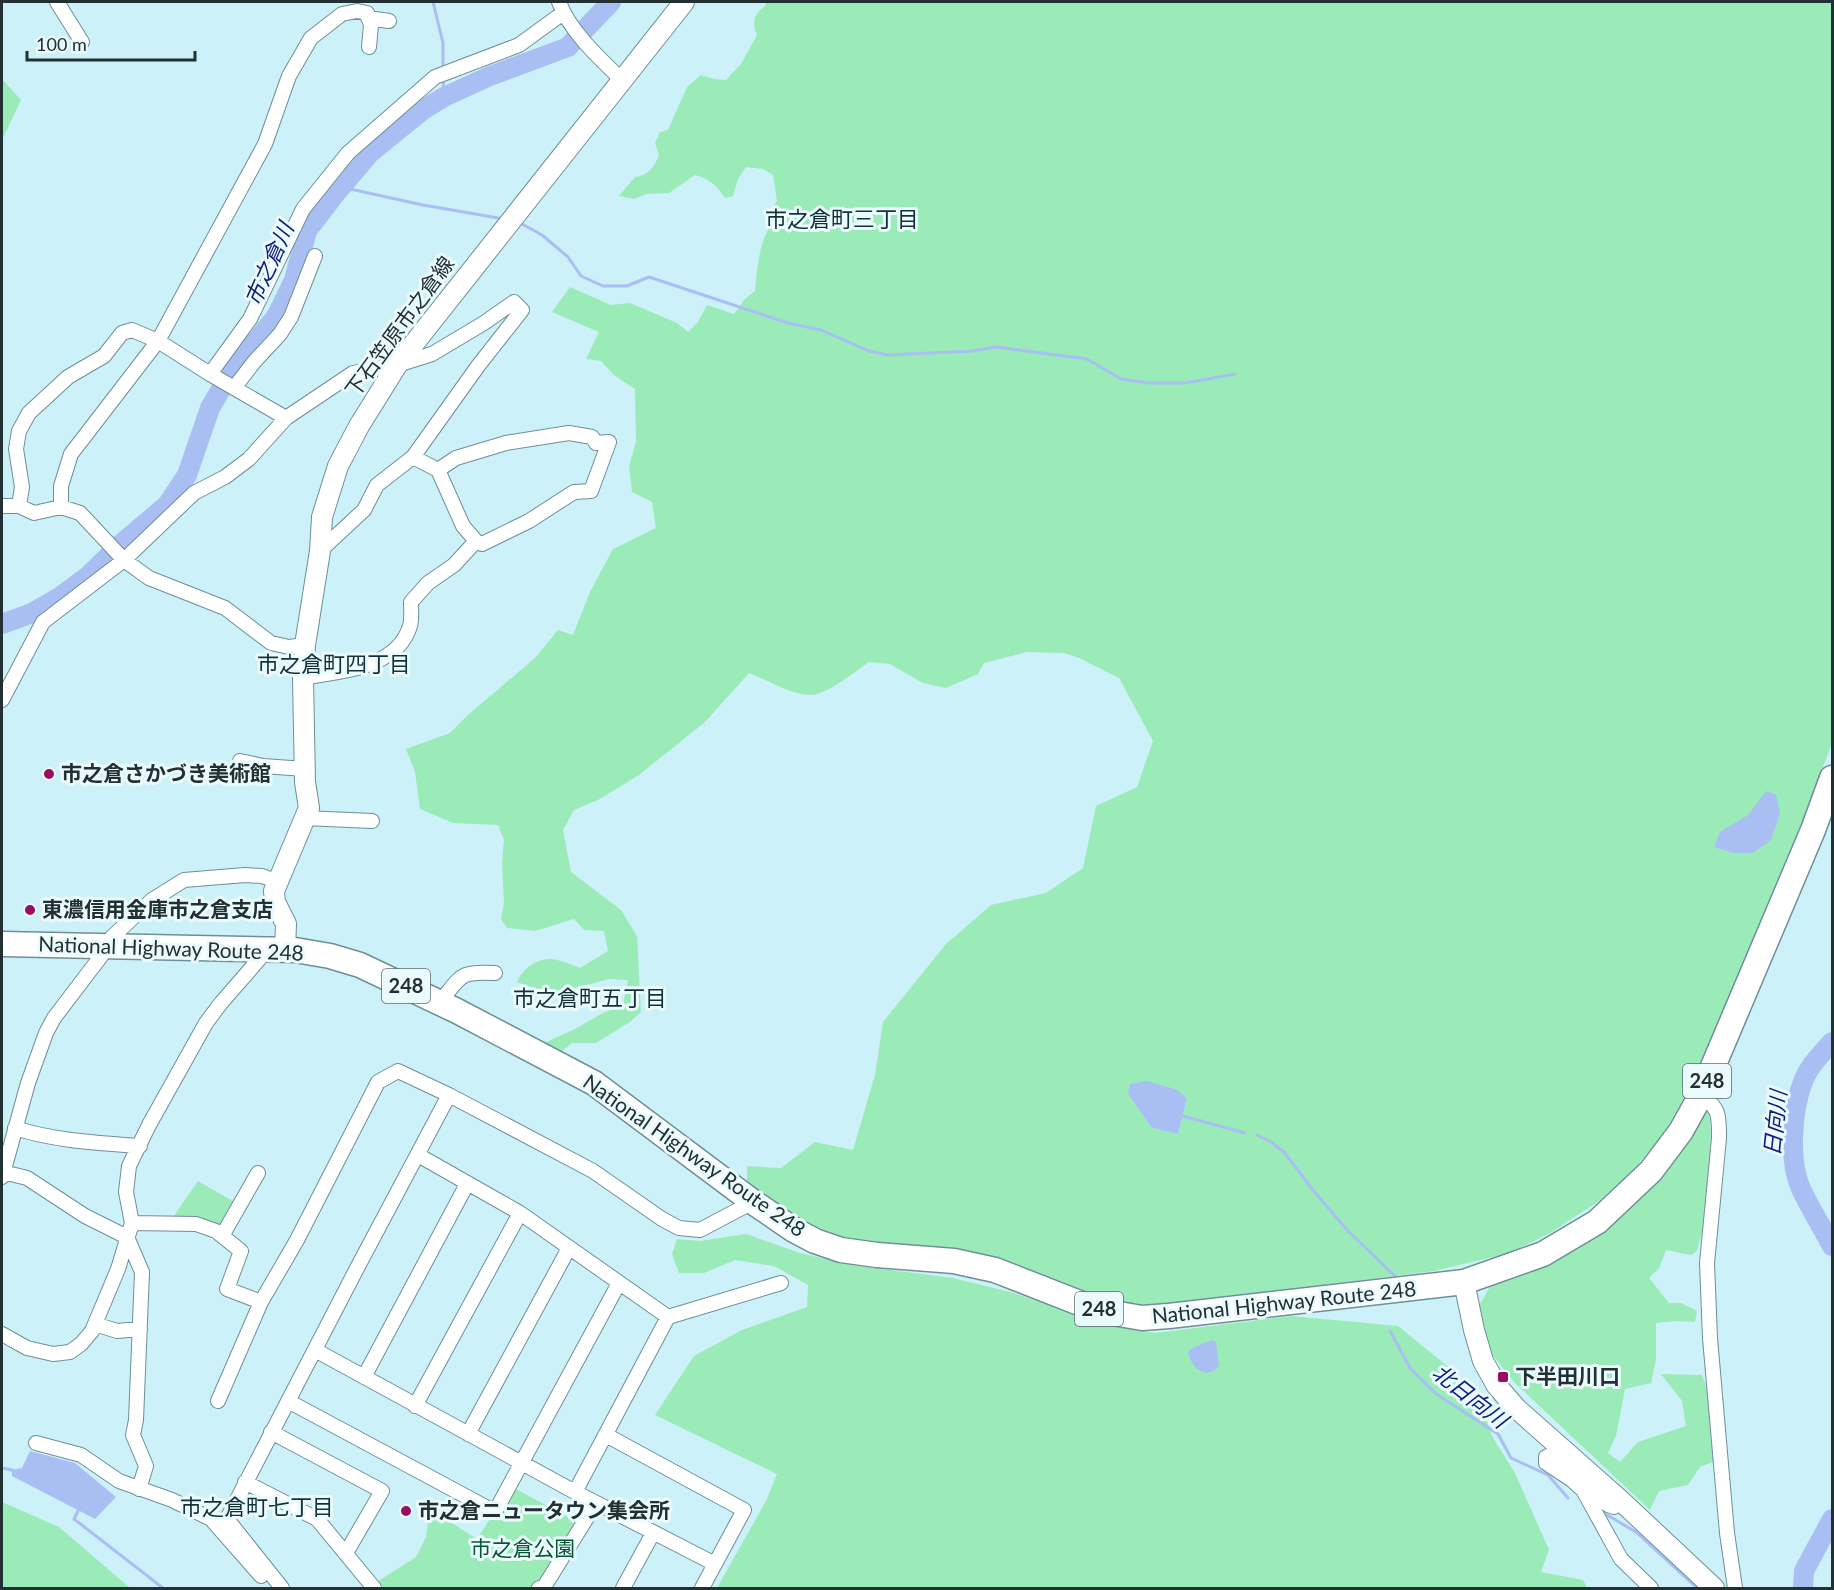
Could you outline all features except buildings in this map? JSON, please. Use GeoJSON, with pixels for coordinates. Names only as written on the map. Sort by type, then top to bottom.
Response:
{"type":"FeatureCollection","features":[{"type":"Feature","properties":{"kind":"highway","name":"National Highway Route 248"},"geometry":{"type":"LineString","coordinates":[[2,944],[277,950],[330,956],[360,965],[553,1060],[594,1083],[753,1202],[794,1230],[815,1241],[841,1250],[954,1261],[996,1270],[1082,1304],[1142,1318],[1464,1282],[1543,1254],[1597,1222],[1650,1171],[1681,1131],[1701,1095],[1833,778]]}},
{"type":"Feature","properties":{"kind":"main road","name":"下石笠原市之倉線"},"geometry":{"type":"LineString","coordinates":[[277,950],[286,924],[275,902],[276,881],[309,808],[305,769],[303,678],[305,645],[320,551],[322,517],[338,466],[359,426],[397,365],[684,2]]}},
{"type":"Feature","properties":{"kind":"main road"},"geometry":{"type":"LineString","coordinates":[[1464,1282],[1483,1361],[1497,1386],[1516,1408],[1620,1500],[1714,1588]]}},
{"type":"Feature","properties":{"kind":"street"},"geometry":{"type":"LineString","coordinates":[[57,2],[82,42]]}},
{"type":"Feature","properties":{"kind":"street"},"geometry":{"type":"LineString","coordinates":[[210,374],[250,319],[303,209],[348,153],[441,74],[519,45],[561,7],[598,57],[621,79]]}},
{"type":"Feature","properties":{"kind":"street"},"geometry":{"type":"LineString","coordinates":[[61,507],[61,486],[71,454],[158,341],[265,144],[289,76],[311,38],[342,14],[357,11],[367,13],[371,26],[369,47]]}},
{"type":"Feature","properties":{"kind":"street"},"geometry":{"type":"LineString","coordinates":[[368,18],[389,21]]}},
{"type":"Feature","properties":{"kind":"street"},"geometry":{"type":"LineString","coordinates":[[234,388],[280,334],[291,316],[315,256]]}},
{"type":"Feature","properties":{"kind":"street"},"geometry":{"type":"LineString","coordinates":[[2,700],[43,622],[124,560],[194,494],[225,477],[249,459],[286,418],[353,373],[397,365],[432,354],[514,302],[522,310],[478,366],[413,457],[377,485],[364,510],[320,551]]}},
{"type":"Feature","properties":{"kind":"street"},"geometry":{"type":"LineString","coordinates":[[20,506],[22,487],[16,449],[19,431],[29,413],[68,378],[104,356],[122,333],[132,330],[158,341],[286,418]]}},
{"type":"Feature","properties":{"kind":"street"},"geometry":{"type":"LineString","coordinates":[[413,457],[438,470],[463,526],[476,542],[482,544],[529,521],[574,492],[591,490],[609,442],[596,443],[592,437],[569,433],[506,443],[456,458],[438,470]]}},
{"type":"Feature","properties":{"kind":"street"},"geometry":{"type":"LineString","coordinates":[[2,506],[20,506],[34,513],[61,507],[80,513],[124,560],[149,578],[225,608],[271,643],[289,647],[305,645]]}},
{"type":"Feature","properties":{"kind":"street"},"geometry":{"type":"LineString","coordinates":[[303,678],[359,668],[382,658],[400,646],[411,625],[411,602],[428,584],[454,565],[476,542]]}},
{"type":"Feature","properties":{"kind":"street"},"geometry":{"type":"LineString","coordinates":[[240,761],[263,766],[305,769]]}},
{"type":"Feature","properties":{"kind":"street"},"geometry":{"type":"LineString","coordinates":[[304,818],[372,821]]}},
{"type":"Feature","properties":{"kind":"street"},"geometry":{"type":"LineString","coordinates":[[139,1489],[146,1466],[133,1435],[136,1420],[142,1272],[127,1237],[85,1216],[27,1178],[2,1175],[5,1145],[15,1128],[46,1033],[54,1018],[108,947],[112,937],[152,900],[184,880],[245,874],[276,881]]}},
{"type":"Feature","properties":{"kind":"street"},"geometry":{"type":"LineString","coordinates":[[2,1334],[27,1348],[53,1353],[70,1352],[81,1344],[95,1324],[118,1269],[132,1223],[126,1192],[129,1166],[206,1023],[221,1003],[277,950]]}},
{"type":"Feature","properties":{"kind":"street"},"geometry":{"type":"LineString","coordinates":[[439,1003],[463,974],[495,972]]}},
{"type":"Feature","properties":{"kind":"street"},"geometry":{"type":"LineString","coordinates":[[218,1401],[261,1302],[297,1240],[378,1082],[398,1071],[449,1095],[593,1171],[662,1219],[679,1228],[700,1230],[753,1202]]}},
{"type":"Feature","properties":{"kind":"street"},"geometry":{"type":"LineString","coordinates":[[282,1588],[227,1519],[449,1095]]}},
{"type":"Feature","properties":{"kind":"street"},"geometry":{"type":"LineString","coordinates":[[1701,1095],[1713,1104],[1719,1117],[1707,1263],[1710,1338],[1726,1496],[1727,1533],[1735,1588]]}},
{"type":"Feature","properties":{"kind":"street"},"geometry":{"type":"LineString","coordinates":[[15,1128],[32,1134],[71,1140],[140,1146]]}},
{"type":"Feature","properties":{"kind":"street"},"geometry":{"type":"LineString","coordinates":[[418,1155],[520,1213],[668,1317]]}},
{"type":"Feature","properties":{"kind":"street"},"geometry":{"type":"LineString","coordinates":[[222,1236],[258,1173]]}},
{"type":"Feature","properties":{"kind":"street"},"geometry":{"type":"LineString","coordinates":[[364,1377],[467,1184]]}},
{"type":"Feature","properties":{"kind":"street"},"geometry":{"type":"LineString","coordinates":[[415,1406],[520,1213]]}},
{"type":"Feature","properties":{"kind":"street"},"geometry":{"type":"LineString","coordinates":[[132,1223],[196,1224],[216,1231],[241,1251],[227,1289],[261,1302]]}},
{"type":"Feature","properties":{"kind":"street"},"geometry":{"type":"LineString","coordinates":[[468,1434],[569,1248]]}},
{"type":"Feature","properties":{"kind":"street"},"geometry":{"type":"LineString","coordinates":[[288,1401],[495,1512],[619,1283]]}},
{"type":"Feature","properties":{"kind":"street"},"geometry":{"type":"LineString","coordinates":[[575,1492],[668,1317],[781,1283]]}},
{"type":"Feature","properties":{"kind":"street"},"geometry":{"type":"LineString","coordinates":[[95,1324],[117,1331],[140,1329]]}},
{"type":"Feature","properties":{"kind":"street"},"geometry":{"type":"LineString","coordinates":[[315,1350],[575,1492],[715,1564]]}},
{"type":"Feature","properties":{"kind":"street"},"geometry":{"type":"LineString","coordinates":[[271,1432],[382,1491],[346,1553]]}},
{"type":"Feature","properties":{"kind":"street"},"geometry":{"type":"LineString","coordinates":[[606,1435],[744,1510],[702,1588]]}},
{"type":"Feature","properties":{"kind":"street"},"geometry":{"type":"LineString","coordinates":[[36,1443],[81,1455],[119,1481],[172,1500],[211,1519],[272,1588]]}},
{"type":"Feature","properties":{"kind":"street"},"geometry":{"type":"LineString","coordinates":[[1620,1500],[1614,1507],[1608,1505],[1552,1454],[1546,1457],[1546,1463],[1583,1490],[1621,1559],[1651,1588]]}},
{"type":"Feature","properties":{"kind":"street"},"geometry":{"type":"LineString","coordinates":[[245,1482],[317,1519],[374,1588]]}},
{"type":"Feature","properties":{"kind":"street"},"geometry":{"type":"LineString","coordinates":[[539,1588],[544,1587],[596,1503]]}},
{"type":"Feature","properties":{"kind":"street"},"geometry":{"type":"LineString","coordinates":[[623,1588],[653,1533]]}},
{"type":"Feature","properties":{"kind":"green space"},"geometry":{"type":"Polygon","coordinates":[[[766,2],[1832,2],[1832,743],[1763,924],[1691,1085],[1665,1131],[1636,1167],[1599,1201],[1550,1233],[1510,1253],[1434,1271],[1159,1306],[1117,1302],[971,1253],[909,1248],[850,1239],[803,1222],[747,1183],[747,1166],[781,1168],[815,1142],[853,1150],[875,1075],[883,1022],[946,944],[991,905],[1046,893],[1083,868],[1096,806],[1137,787],[1153,741],[1119,678],[1064,653],[1027,652],[984,663],[978,674],[946,688],[923,683],[890,664],[869,662],[833,687],[811,695],[788,690],[749,673],[705,722],[639,775],[598,800],[574,810],[563,830],[571,872],[621,910],[637,936],[641,1012],[630,1022],[596,1043],[572,1043],[558,1054],[540,1045],[623,1005],[628,980],[609,979],[551,994],[517,982],[526,969],[541,960],[555,960],[580,968],[608,951],[604,931],[584,930],[574,919],[535,931],[507,928],[501,919],[504,903],[502,863],[504,840],[498,825],[453,823],[420,809],[415,772],[406,749],[450,733],[535,658],[558,630],[573,635],[590,592],[613,549],[656,528],[652,502],[632,492],[629,466],[636,442],[635,389],[614,375],[601,361],[586,359],[599,332],[552,312],[570,287],[611,305],[630,303],[677,323],[688,332],[698,322],[707,305],[734,314],[745,299],[755,291],[761,249],[770,226],[767,214],[777,201],[773,175],[763,169],[746,167],[738,179],[733,196],[725,198],[713,184],[695,175],[669,193],[647,194],[634,199],[619,196],[635,177],[650,170],[655,163],[659,155],[655,143],[660,132],[668,130],[687,87],[701,75],[726,80],[741,64],[757,35],[754,26],[755,19],[758,12],[766,2]],[[1128,1094],[1152,1128],[1178,1134],[1187,1099],[1128,1094]]]}},
{"type":"Feature","properties":{"kind":"green space"},"geometry":{"type":"Polygon","coordinates":[[[2,79],[21,100],[2,140],[2,79]]]}},
{"type":"Feature","properties":{"kind":"green space"},"geometry":{"type":"Polygon","coordinates":[[[1703,1112],[1709,1112],[1711,1163],[1705,1219],[1697,1251],[1691,1255],[1666,1250],[1659,1268],[1649,1278],[1669,1303],[1681,1303],[1697,1311],[1695,1322],[1656,1323],[1656,1360],[1651,1383],[1625,1389],[1616,1436],[1608,1453],[1620,1462],[1638,1442],[1686,1426],[1682,1401],[1661,1374],[1702,1375],[1711,1407],[1713,1462],[1700,1467],[1688,1485],[1659,1491],[1650,1510],[1515,1383],[1491,1353],[1479,1306],[1492,1283],[1548,1259],[1703,1112]]]}},
{"type":"Feature","properties":{"kind":"green space"},"geometry":{"type":"Polygon","coordinates":[[[198,1181],[236,1203],[222,1230],[171,1220],[198,1181]]]}},
{"type":"Feature","properties":{"kind":"green space"},"geometry":{"type":"Polygon","coordinates":[[[746,1234],[800,1253],[851,1265],[953,1278],[1010,1292],[1114,1326],[1155,1333],[1291,1316],[1398,1326],[1468,1383],[1493,1438],[1515,1473],[1549,1550],[1541,1572],[1583,1580],[1587,1588],[717,1588],[766,1501],[777,1474],[655,1415],[694,1356],[742,1330],[807,1307],[808,1285],[774,1266],[735,1260],[704,1273],[679,1273],[672,1254],[677,1239],[700,1241],[746,1234]]]}},
{"type":"Feature","properties":{"kind":"green space","name":"市之倉公園"},"geometry":{"type":"Polygon","coordinates":[[[516,1489],[583,1525],[539,1588],[374,1588],[372,1585],[416,1557],[426,1537],[430,1509],[477,1539],[492,1516],[498,1518],[516,1489]]]}},
{"type":"Feature","properties":{"kind":"green space"},"geometry":{"type":"Polygon","coordinates":[[[2,1502],[59,1527],[130,1588],[2,1588],[2,1502]]]}},
{"type":"Feature","properties":{"kind":"water"},"geometry":{"type":"Polygon","coordinates":[[[1766,791],[1776,795],[1780,813],[1771,840],[1753,853],[1733,853],[1714,847],[1720,832],[1748,815],[1766,791]]]}},
{"type":"Feature","properties":{"kind":"water"},"geometry":{"type":"Polygon","coordinates":[[[1147,1081],[1178,1090],[1187,1099],[1178,1134],[1152,1128],[1128,1094],[1130,1084],[1147,1081]]]}},
{"type":"Feature","properties":{"kind":"water"},"geometry":{"type":"Polygon","coordinates":[[[1212,1340],[1216,1342],[1219,1366],[1209,1372],[1200,1371],[1188,1353],[1190,1349],[1212,1340]]]}},
{"type":"Feature","properties":{"kind":"water"},"geometry":{"type":"Polygon","coordinates":[[[30,1451],[75,1463],[116,1497],[95,1519],[12,1476],[12,1470],[22,1468],[30,1451]]]}},
{"type":"Feature","properties":{"kind":"waterway"},"geometry":{"type":"LineString","coordinates":[[433,2],[443,43],[443,71]]}},
{"type":"Feature","properties":{"kind":"waterway","name":"市之倉川"},"geometry":{"type":"LineString","coordinates":[[2,624],[32,613],[58,598],[88,576],[167,505],[187,475],[210,408],[232,370],[276,317],[294,280],[307,231],[370,153],[423,110],[444,97],[490,76],[568,47],[611,2]]}},
{"type":"Feature","properties":{"kind":"waterway"},"geometry":{"type":"LineString","coordinates":[[443,77],[444,97]]}},
{"type":"Feature","properties":{"kind":"waterway"},"geometry":{"type":"LineString","coordinates":[[341,187],[423,205],[504,219]]}},
{"type":"Feature","properties":{"kind":"waterway"},"geometry":{"type":"LineString","coordinates":[[522,224],[542,235],[568,257],[581,276],[603,286],[627,286],[649,277],[788,323],[821,330],[869,351],[888,355],[972,351],[996,347],[1087,359],[1121,379],[1149,383],[1185,383],[1235,374]]}},
{"type":"Feature","properties":{"kind":"waterway","name":"日向川"},"geometry":{"type":"LineString","coordinates":[[1832,1042],[1813,1064],[1804,1079],[1797,1104],[1793,1134],[1794,1164],[1801,1189],[1832,1246]]}},
{"type":"Feature","properties":{"kind":"waterway","name":"北日向川"},"geometry":{"type":"LineString","coordinates":[[1183,1116],[1245,1133]]}},
{"type":"Feature","properties":{"kind":"waterway","name":"北日向川"},"geometry":{"type":"LineString","coordinates":[[1257,1135],[1284,1152],[1347,1230],[1397,1278]]}},
{"type":"Feature","properties":{"kind":"waterway","name":"北日向川"},"geometry":{"type":"LineString","coordinates":[[1390,1331],[1410,1368],[1436,1394],[1498,1434],[1511,1458],[1548,1475],[1568,1498]]}},
{"type":"Feature","properties":{"kind":"waterway"},"geometry":{"type":"LineString","coordinates":[[2,1468],[12,1470]]}},
{"type":"Feature","properties":{"kind":"waterway"},"geometry":{"type":"LineString","coordinates":[[79,1509],[74,1519],[163,1588]]}},
{"type":"Feature","properties":{"kind":"waterway","name":"北日向川"},"geometry":{"type":"LineString","coordinates":[[1602,1512],[1636,1532],[1697,1588]]}},
{"type":"Feature","properties":{"kind":"waterway","name":"日向川"},"geometry":{"type":"LineString","coordinates":[[1803,1588],[1804,1571],[1832,1519]]}},
{"type":"Feature","properties":{"kind":"place","name":"市之倉さかづき美術館"},"geometry":{"type":"Point","coordinates":[49,774]}},
{"type":"Feature","properties":{"kind":"place","name":"東濃信用金庫市之倉支店"},"geometry":{"type":"Point","coordinates":[30,910]}},
{"type":"Feature","properties":{"kind":"place","name":"下半田川口"},"geometry":{"type":"Point","coordinates":[1503,1377]}},
{"type":"Feature","properties":{"kind":"place","name":"市之倉ニュータウン集会所"},"geometry":{"type":"Point","coordinates":[406,1511]}},
{"type":"Feature","properties":{"kind":"district","name":"市之倉町三丁目"},"geometry":{"type":"Point","coordinates":[842,219]}},
{"type":"Feature","properties":{"kind":"district","name":"市之倉町四丁目"},"geometry":{"type":"Point","coordinates":[334,664]}},
{"type":"Feature","properties":{"kind":"district","name":"市之倉町五丁目"},"geometry":{"type":"Point","coordinates":[590,998]}},
{"type":"Feature","properties":{"kind":"district","name":"市之倉町七丁目"},"geometry":{"type":"Point","coordinates":[257,1507]}}]}
